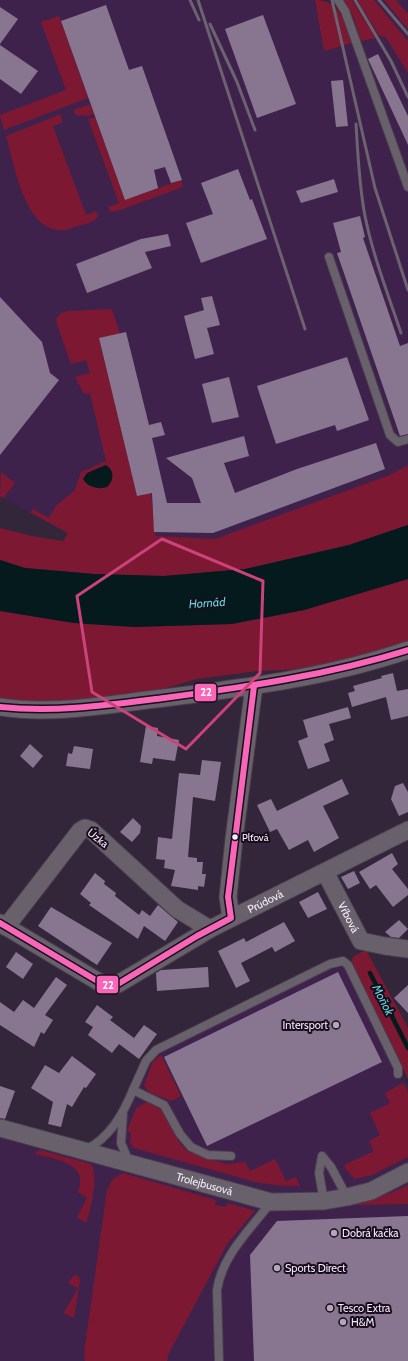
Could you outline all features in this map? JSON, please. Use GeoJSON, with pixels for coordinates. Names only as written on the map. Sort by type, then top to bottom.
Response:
{"type":"FeatureCollection","features":[{"type":"Feature","properties":{"kind":"street"},"geometry":{"type":"LineString","coordinates":[[0,707],[36,711],[72,709],[254,686],[317,676],[373,662],[408,650]]}},
{"type":"Feature","properties":{"kind":"street"},"geometry":{"type":"LineString","coordinates":[[231,918],[228,897],[254,686]]}},
{"type":"Feature","properties":{"kind":"street","name":"Úzka"},"geometry":{"type":"LineString","coordinates":[[3,925],[80,831],[85,828],[91,830],[177,908],[210,929]]}},
{"type":"Feature","properties":{"kind":"street","name":"Prúdová"},"geometry":{"type":"LineString","coordinates":[[3,925],[104,985],[118,984],[210,929],[408,830]]}},
{"type":"Feature","properties":{"kind":"street","name":"Vŕbová"},"geometry":{"type":"LineString","coordinates":[[325,872],[359,938],[364,942],[408,949]]}},
{"type":"Feature","properties":{"kind":"street","name":"Trolejbusová"},"geometry":{"type":"LineString","coordinates":[[0,1128],[271,1202],[324,1201],[347,1197],[371,1191],[408,1172]]}},
{"type":"Feature","properties":{"kind":"lane"},"geometry":{"type":"LineString","coordinates":[[338,0],[345,11],[408,187]]}},
{"type":"Feature","properties":{"kind":"lane"},"geometry":{"type":"LineString","coordinates":[[329,257],[390,435],[398,442],[408,439]]}},
{"type":"Feature","properties":{"kind":"lane"},"geometry":{"type":"LineString","coordinates":[[84,1150],[104,1137],[123,1113],[146,1061],[156,1050],[330,964],[343,961],[348,964],[398,1068],[398,1074]]}},
{"type":"Feature","properties":{"kind":"lane"},"geometry":{"type":"LineString","coordinates":[[133,1090],[164,1105],[180,1134],[191,1147],[208,1155],[231,1156]]}},
{"type":"Feature","properties":{"kind":"lane"},"geometry":{"type":"LineString","coordinates":[[123,1113],[121,1143],[129,1163]]}},
{"type":"Feature","properties":{"kind":"lane"},"geometry":{"type":"LineString","coordinates":[[324,1201],[319,1173],[322,1156],[331,1167],[347,1197]]}},
{"type":"Feature","properties":{"kind":"lane"},"geometry":{"type":"LineString","coordinates":[[219,1361],[218,1279],[234,1250],[271,1202]]}},
{"type":"Feature","properties":{"kind":"highlighted area"},"geometry":{"type":"Polygon","coordinates":[[[162,539],[263,581],[260,673],[186,749],[92,692],[77,596],[162,539]]]}},
{"type":"Feature","properties":{"kind":"shaded area"},"geometry":{"type":"Polygon","coordinates":[[[0,0],[315,0],[324,51],[375,38],[352,0],[357,0],[380,37],[385,36],[408,73],[408,465],[392,474],[215,540],[68,534],[0,496],[0,0]]]}},
{"type":"Feature","properties":{"kind":"shaded area"},"geometry":{"type":"Polygon","coordinates":[[[315,0],[324,1],[336,8],[353,43],[324,51],[315,0]]]}},
{"type":"Feature","properties":{"kind":"shaded area"},"geometry":{"type":"Polygon","coordinates":[[[344,0],[352,0],[376,38],[361,41],[353,16],[344,0]]]}},
{"type":"Feature","properties":{"kind":"shaded area"},"geometry":{"type":"Polygon","coordinates":[[[357,0],[374,0],[408,41],[408,73],[385,36],[380,37],[357,0]]]}},
{"type":"Feature","properties":{"kind":"shaded area"},"geometry":{"type":"Polygon","coordinates":[[[374,0],[408,0],[408,41],[374,0]]]}},
{"type":"Feature","properties":{"kind":"shaded area"},"geometry":{"type":"Polygon","coordinates":[[[384,0],[396,0],[408,14],[408,29],[384,0]]]}},
{"type":"Feature","properties":{"kind":"shaded area"},"geometry":{"type":"Polygon","coordinates":[[[59,16],[88,98],[4,130],[0,115],[66,90],[41,22],[59,16]]]}},
{"type":"Feature","properties":{"kind":"shaded area"},"geometry":{"type":"Polygon","coordinates":[[[90,104],[94,114],[87,116],[76,115],[73,110],[90,104]]]}},
{"type":"Feature","properties":{"kind":"shaded area"},"geometry":{"type":"Polygon","coordinates":[[[61,114],[62,123],[53,126],[86,215],[96,211],[98,216],[90,222],[68,229],[59,230],[47,226],[37,218],[29,206],[17,177],[6,136],[61,114]]]}},
{"type":"Feature","properties":{"kind":"shaded area"},"geometry":{"type":"Polygon","coordinates":[[[95,117],[125,200],[181,180],[183,187],[117,211],[110,212],[108,207],[119,203],[88,119],[95,117]]]}},
{"type":"Feature","properties":{"kind":"shaded area"},"geometry":{"type":"Polygon","coordinates":[[[112,309],[120,334],[99,339],[137,496],[151,493],[155,536],[215,539],[392,474],[408,465],[408,525],[349,545],[245,569],[164,576],[94,574],[25,568],[0,560],[0,528],[32,536],[63,541],[68,533],[31,513],[33,509],[49,518],[56,506],[75,490],[81,472],[106,461],[90,393],[84,394],[75,377],[90,373],[86,360],[71,364],[56,319],[61,313],[68,311],[112,309]]]}},
{"type":"Feature","properties":{"kind":"shaded area"},"geometry":{"type":"Polygon","coordinates":[[[1,472],[15,483],[3,498],[0,496],[1,472]]]}},
{"type":"Feature","properties":{"kind":"shaded area"},"geometry":{"type":"Polygon","coordinates":[[[408,579],[408,641],[369,654],[305,669],[257,671],[197,679],[156,691],[36,711],[0,707],[0,611],[74,623],[134,627],[232,624],[304,610],[408,579]]]}},
{"type":"Feature","properties":{"kind":"shaded area"},"geometry":{"type":"Polygon","coordinates":[[[366,950],[408,1028],[408,1079],[351,961],[354,956],[366,950]]]}},
{"type":"Feature","properties":{"kind":"shaded area"},"geometry":{"type":"Polygon","coordinates":[[[343,961],[399,1074],[408,1084],[408,1361],[0,1361],[0,1128],[105,1156],[133,1090],[151,1054],[343,961]]]}},
{"type":"Feature","properties":{"kind":"shaded area"},"geometry":{"type":"Polygon","coordinates":[[[161,1055],[181,1096],[171,1101],[149,1092],[144,1086],[153,1061],[161,1055]]]}},
{"type":"Feature","properties":{"kind":"shaded area"},"geometry":{"type":"Polygon","coordinates":[[[403,1083],[408,1091],[408,1157],[372,1175],[355,1179],[347,1171],[344,1165],[374,1151],[369,1141],[380,1135],[370,1113],[390,1103],[385,1093],[403,1083]]]}},
{"type":"Feature","properties":{"kind":"shaded area"},"geometry":{"type":"Polygon","coordinates":[[[147,1102],[162,1110],[179,1142],[187,1151],[226,1164],[245,1162],[250,1171],[275,1159],[286,1181],[296,1177],[300,1186],[259,1183],[134,1148],[130,1143],[131,1133],[127,1131],[136,1108],[147,1102]]]}},
{"type":"Feature","properties":{"kind":"shaded area"},"geometry":{"type":"Polygon","coordinates":[[[40,1150],[91,1164],[94,1185],[92,1202],[86,1223],[77,1217],[87,1198],[78,1192],[80,1182],[79,1175],[75,1169],[68,1164],[35,1154],[40,1150]]]}},
{"type":"Feature","properties":{"kind":"shaded area"},"geometry":{"type":"Polygon","coordinates":[[[123,1173],[216,1200],[215,1205],[226,1207],[228,1203],[255,1211],[227,1244],[169,1353],[167,1361],[85,1361],[84,1353],[107,1190],[113,1179],[123,1173]]]}},
{"type":"Feature","properties":{"kind":"shaded area"},"geometry":{"type":"Polygon","coordinates":[[[408,1185],[408,1204],[354,1205],[391,1193],[408,1185]]]}},
{"type":"Feature","properties":{"kind":"shaded area"},"geometry":{"type":"Polygon","coordinates":[[[74,1275],[78,1276],[80,1280],[74,1318],[64,1313],[78,1288],[68,1283],[74,1275]]]}},
{"type":"Feature","properties":{"kind":"water"},"geometry":{"type":"Polygon","coordinates":[[[106,465],[112,473],[112,479],[107,487],[94,487],[85,482],[83,479],[87,473],[106,465]]]}},
{"type":"Feature","properties":{"kind":"water","name":"Hornád"},"geometry":{"type":"Polygon","coordinates":[[[408,525],[408,579],[304,610],[232,624],[134,627],[74,623],[0,611],[0,560],[25,568],[94,574],[164,576],[245,569],[349,545],[408,525]]]}},
{"type":"Feature","properties":{"kind":"building"},"geometry":{"type":"Polygon","coordinates":[[[106,5],[129,70],[142,66],[182,180],[171,183],[165,167],[154,170],[158,188],[125,200],[61,21],[106,5]]]}},
{"type":"Feature","properties":{"kind":"building"},"geometry":{"type":"Polygon","coordinates":[[[0,7],[18,19],[0,44],[0,7]]]}},
{"type":"Feature","properties":{"kind":"building"},"geometry":{"type":"Polygon","coordinates":[[[263,15],[296,104],[257,118],[225,29],[263,15]]]}},
{"type":"Feature","properties":{"kind":"building"},"geometry":{"type":"Polygon","coordinates":[[[0,45],[38,71],[21,94],[0,79],[0,45]]]}},
{"type":"Feature","properties":{"kind":"building"},"geometry":{"type":"Polygon","coordinates":[[[378,54],[408,116],[408,145],[368,59],[378,54]]]}},
{"type":"Feature","properties":{"kind":"building"},"geometry":{"type":"Polygon","coordinates":[[[343,80],[348,126],[336,127],[331,81],[343,80]]]}},
{"type":"Feature","properties":{"kind":"building"},"geometry":{"type":"Polygon","coordinates":[[[238,169],[250,200],[252,199],[267,239],[201,263],[186,223],[213,214],[201,183],[238,169]]]}},
{"type":"Feature","properties":{"kind":"building"},"geometry":{"type":"Polygon","coordinates":[[[334,179],[338,192],[301,203],[296,191],[334,179]]]}},
{"type":"Feature","properties":{"kind":"building"},"geometry":{"type":"Polygon","coordinates":[[[360,216],[365,237],[363,238],[400,346],[408,343],[408,434],[400,436],[337,253],[341,252],[333,223],[360,216]]]}},
{"type":"Feature","properties":{"kind":"building"},"geometry":{"type":"Polygon","coordinates":[[[168,234],[171,246],[145,252],[152,268],[87,293],[76,264],[141,239],[168,234]]]}},
{"type":"Feature","properties":{"kind":"building"},"geometry":{"type":"Polygon","coordinates":[[[212,296],[220,325],[207,328],[214,354],[195,359],[184,316],[204,310],[201,298],[212,296]]]}},
{"type":"Feature","properties":{"kind":"building"},"geometry":{"type":"Polygon","coordinates":[[[0,297],[42,342],[50,373],[59,380],[0,455],[0,297]]]}},
{"type":"Feature","properties":{"kind":"building"},"geometry":{"type":"Polygon","coordinates":[[[126,332],[149,425],[161,422],[165,435],[152,438],[167,503],[201,503],[192,478],[166,458],[244,436],[249,456],[224,463],[235,493],[297,469],[376,443],[385,469],[213,533],[154,532],[152,493],[137,496],[99,338],[126,332]]]}},
{"type":"Feature","properties":{"kind":"building"},"geometry":{"type":"Polygon","coordinates":[[[347,357],[369,420],[337,431],[335,425],[276,444],[257,386],[347,357]]]}},
{"type":"Feature","properties":{"kind":"building"},"geometry":{"type":"Polygon","coordinates":[[[229,377],[239,417],[212,423],[202,384],[229,377]]]}},
{"type":"Feature","properties":{"kind":"building"},"geometry":{"type":"Polygon","coordinates":[[[393,673],[397,691],[408,689],[408,716],[391,720],[386,697],[352,707],[348,693],[355,691],[353,686],[382,678],[381,676],[393,673]]]}},
{"type":"Feature","properties":{"kind":"building"},"geometry":{"type":"Polygon","coordinates":[[[348,707],[351,718],[329,724],[334,740],[324,744],[330,761],[308,769],[298,741],[308,737],[303,720],[348,707]]]}},
{"type":"Feature","properties":{"kind":"building"},"geometry":{"type":"Polygon","coordinates":[[[146,726],[158,728],[157,736],[179,740],[175,761],[153,758],[152,764],[140,762],[146,726]]]}},
{"type":"Feature","properties":{"kind":"building"},"geometry":{"type":"Polygon","coordinates":[[[30,744],[43,756],[33,768],[20,756],[30,744]]]}},
{"type":"Feature","properties":{"kind":"building"},"geometry":{"type":"Polygon","coordinates":[[[74,746],[93,749],[90,769],[66,766],[68,753],[72,754],[74,746]]]}},
{"type":"Feature","properties":{"kind":"building"},"geometry":{"type":"Polygon","coordinates":[[[202,760],[221,762],[215,801],[193,797],[188,857],[197,858],[197,862],[203,862],[202,874],[206,874],[204,887],[198,886],[198,890],[171,886],[175,870],[164,868],[165,860],[156,859],[158,837],[172,839],[179,773],[200,775],[202,760]]]}},
{"type":"Feature","properties":{"kind":"building"},"geometry":{"type":"Polygon","coordinates":[[[342,779],[349,794],[323,806],[339,838],[314,852],[308,840],[289,850],[277,829],[270,832],[257,805],[271,799],[277,811],[342,779]]]}},
{"type":"Feature","properties":{"kind":"building"},"geometry":{"type":"Polygon","coordinates":[[[403,783],[408,792],[408,812],[399,816],[391,799],[395,786],[403,783]]]}},
{"type":"Feature","properties":{"kind":"building"},"geometry":{"type":"Polygon","coordinates":[[[133,818],[141,826],[140,833],[132,842],[120,832],[133,818]]]}},
{"type":"Feature","properties":{"kind":"building"},"geometry":{"type":"Polygon","coordinates":[[[392,853],[398,864],[392,869],[408,889],[408,895],[393,907],[376,885],[370,889],[359,872],[392,853]]]}},
{"type":"Feature","properties":{"kind":"building"},"geometry":{"type":"Polygon","coordinates":[[[354,871],[360,883],[348,889],[341,877],[354,871]]]}},
{"type":"Feature","properties":{"kind":"building"},"geometry":{"type":"Polygon","coordinates":[[[95,873],[105,881],[104,884],[116,893],[115,896],[139,915],[142,910],[150,916],[158,905],[178,922],[165,941],[144,926],[138,939],[89,905],[91,903],[80,894],[95,873]]]}},
{"type":"Feature","properties":{"kind":"building"},"geometry":{"type":"Polygon","coordinates":[[[318,892],[327,909],[308,918],[299,902],[318,892]]]}},
{"type":"Feature","properties":{"kind":"building"},"geometry":{"type":"Polygon","coordinates":[[[51,907],[112,943],[97,965],[38,926],[51,907]]]}},
{"type":"Feature","properties":{"kind":"building"},"geometry":{"type":"Polygon","coordinates":[[[399,920],[408,929],[399,938],[391,937],[385,932],[399,920]]]}},
{"type":"Feature","properties":{"kind":"building"},"geometry":{"type":"Polygon","coordinates":[[[284,922],[295,941],[275,952],[272,947],[241,963],[250,981],[236,988],[218,951],[244,938],[246,942],[284,922]]]}},
{"type":"Feature","properties":{"kind":"building"},"geometry":{"type":"Polygon","coordinates":[[[16,952],[33,964],[23,979],[6,967],[16,952]]]}},
{"type":"Feature","properties":{"kind":"building"},"geometry":{"type":"Polygon","coordinates":[[[208,967],[209,987],[157,991],[156,973],[161,970],[208,967]]]}},
{"type":"Feature","properties":{"kind":"building"},"geometry":{"type":"Polygon","coordinates":[[[338,972],[382,1062],[207,1146],[164,1057],[338,972]]]}},
{"type":"Feature","properties":{"kind":"building"},"geometry":{"type":"Polygon","coordinates":[[[56,977],[67,985],[45,1015],[53,1020],[44,1034],[41,1032],[34,1047],[0,1025],[0,1002],[14,1012],[23,1000],[34,1008],[56,977]]]}},
{"type":"Feature","properties":{"kind":"building"},"geometry":{"type":"Polygon","coordinates":[[[408,985],[408,1013],[394,998],[408,985]]]}},
{"type":"Feature","properties":{"kind":"building"},"geometry":{"type":"Polygon","coordinates":[[[97,1005],[113,1017],[110,1020],[134,1038],[144,1025],[157,1034],[139,1059],[119,1044],[112,1053],[88,1035],[93,1027],[85,1022],[97,1005]]]}},
{"type":"Feature","properties":{"kind":"building"},"geometry":{"type":"Polygon","coordinates":[[[72,1056],[96,1074],[86,1088],[84,1087],[72,1107],[67,1104],[61,1127],[48,1124],[53,1102],[31,1088],[45,1065],[59,1073],[72,1056]]]}},
{"type":"Feature","properties":{"kind":"building"},"geometry":{"type":"Polygon","coordinates":[[[0,1086],[15,1091],[5,1119],[0,1118],[0,1086]]]}},
{"type":"Feature","properties":{"kind":"building","name":"Tesco Extra"},"geometry":{"type":"Polygon","coordinates":[[[408,1216],[408,1361],[254,1361],[250,1255],[277,1221],[408,1216]]]}},
{"type":"Feature","properties":{"kind":"waterway","name":"Moňok"},"geometry":{"type":"LineString","coordinates":[[370,973],[408,1048]]}},
{"type":"Feature","properties":{"kind":"railway"},"geometry":{"type":"LineString","coordinates":[[190,0],[199,20]]}},
{"type":"Feature","properties":{"kind":"railway"},"geometry":{"type":"LineString","coordinates":[[198,0],[305,329]]}},
{"type":"Feature","properties":{"kind":"railway"},"geometry":{"type":"LineString","coordinates":[[332,0],[375,188],[408,290]]}},
{"type":"Feature","properties":{"kind":"railway"},"geometry":{"type":"LineString","coordinates":[[355,0],[391,61],[408,97]]}},
{"type":"Feature","properties":{"kind":"railway"},"geometry":{"type":"LineString","coordinates":[[379,0],[408,34]]}},
{"type":"Feature","properties":{"kind":"railway"},"geometry":{"type":"LineString","coordinates":[[210,24],[237,82],[255,130]]}},
{"type":"Feature","properties":{"kind":"railway"},"geometry":{"type":"LineString","coordinates":[[356,124],[360,181],[368,231],[376,260],[401,333]]}},
{"type":"Feature","properties":{"kind":"transit line","name":"22"},"geometry":{"type":"LineString","coordinates":[[0,707],[21,709],[62,709],[195,694],[256,685],[317,673],[378,659],[408,650]]}},
{"type":"Feature","properties":{"kind":"transit line","name":"22"},"geometry":{"type":"LineString","coordinates":[[0,923],[104,985],[118,984],[197,936],[231,918],[228,897],[254,686]]}},
{"type":"Feature","properties":{"kind":"place","name":"Plťová"},"geometry":{"type":"Point","coordinates":[235,837]}},
{"type":"Feature","properties":{"kind":"place","name":"Intersport"},"geometry":{"type":"Point","coordinates":[336,1025]}},
{"type":"Feature","properties":{"kind":"place","name":"Dobrá kačka"},"geometry":{"type":"Point","coordinates":[334,1233]}},
{"type":"Feature","properties":{"kind":"place","name":"Sports Direct"},"geometry":{"type":"Point","coordinates":[277,1268]}},
{"type":"Feature","properties":{"kind":"place","name":"Tesco Extra"},"geometry":{"type":"Point","coordinates":[330,1308]}},
{"type":"Feature","properties":{"kind":"place","name":"H&M"},"geometry":{"type":"Point","coordinates":[343,1322]}}]}
